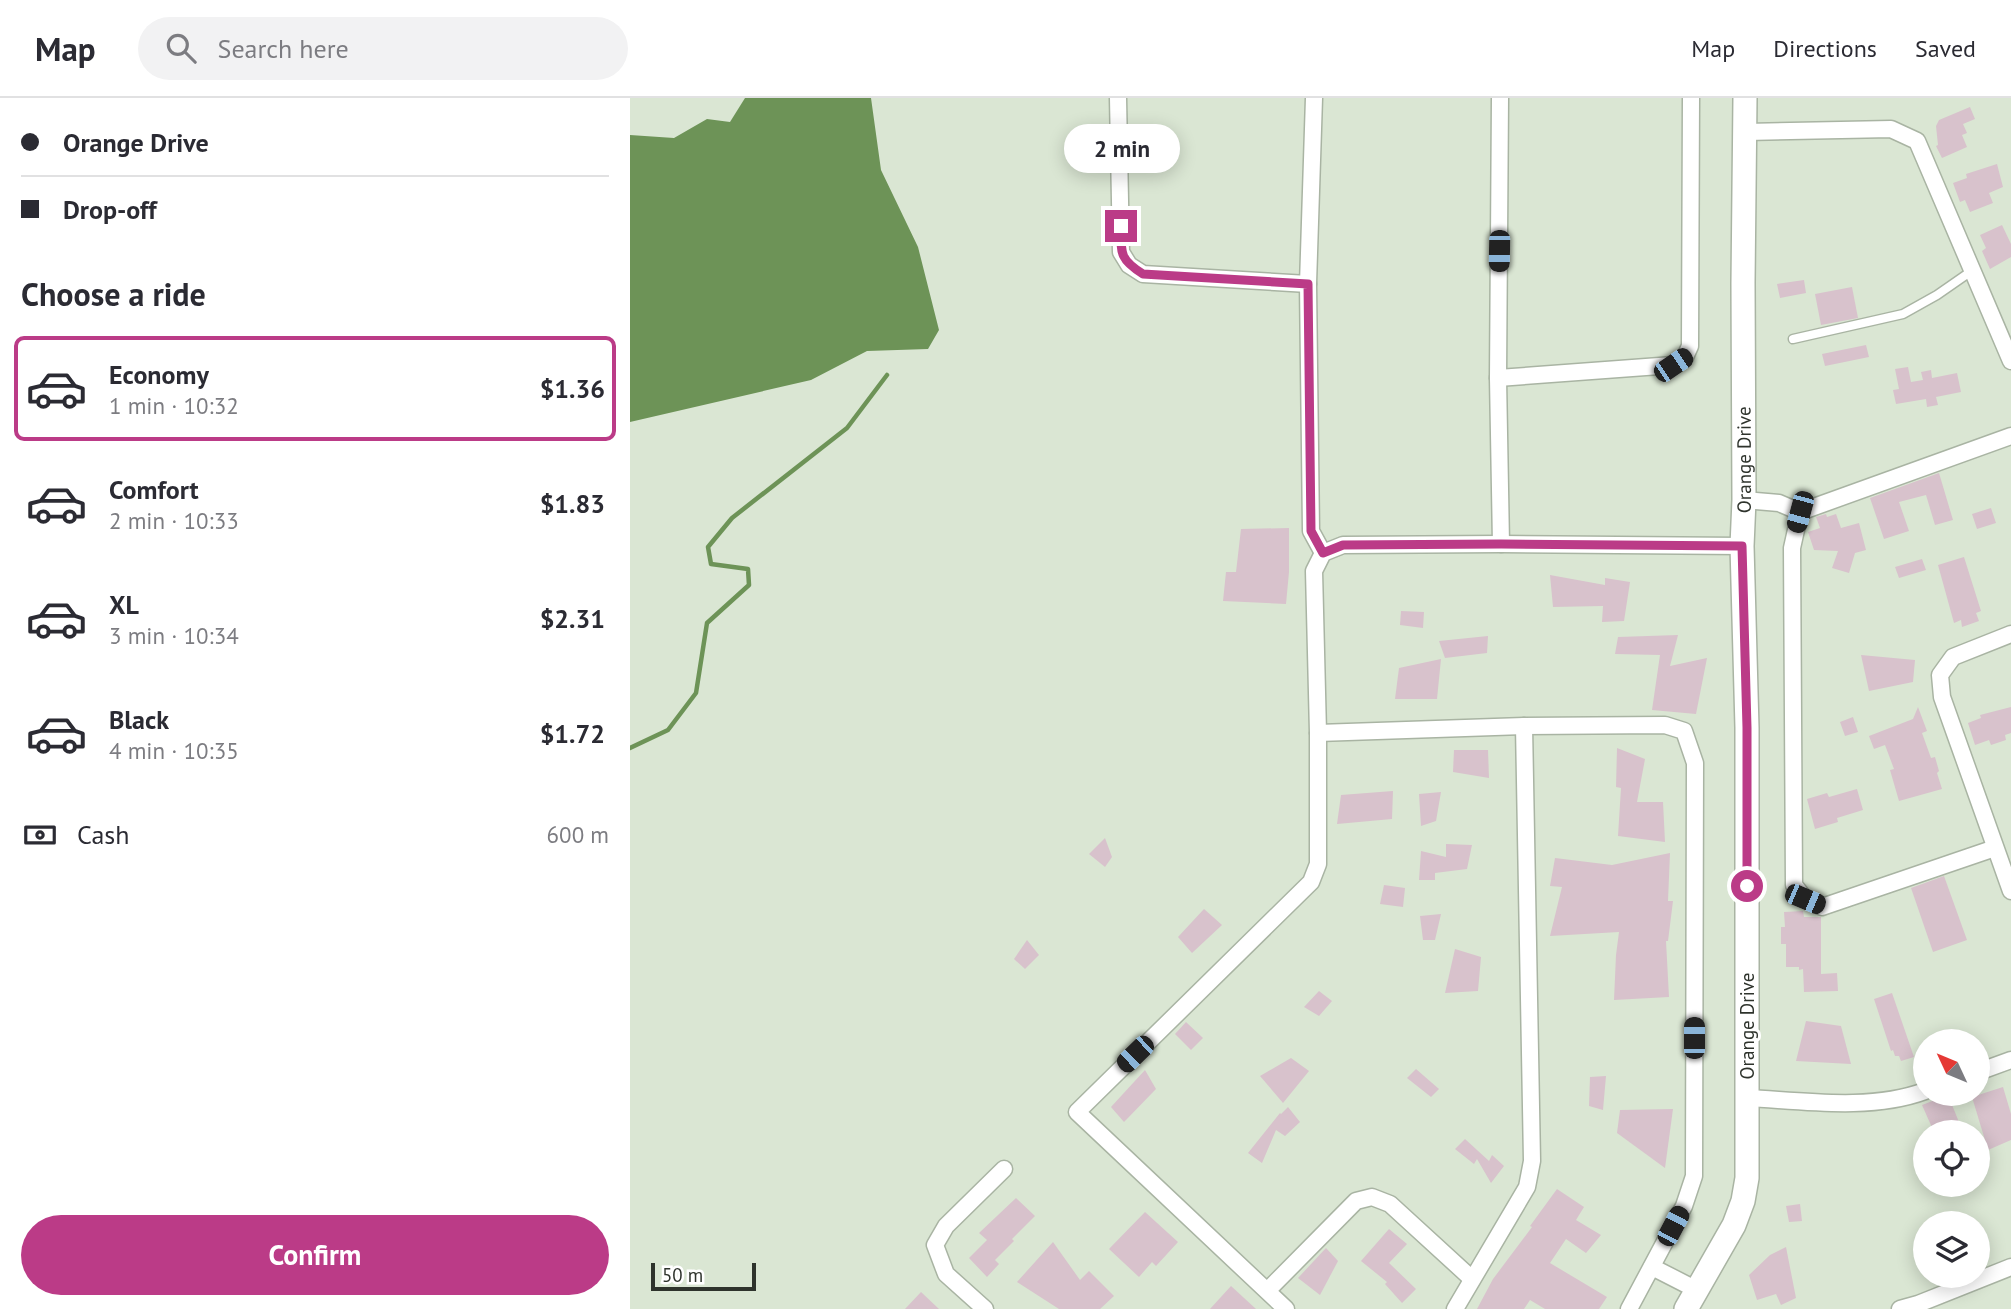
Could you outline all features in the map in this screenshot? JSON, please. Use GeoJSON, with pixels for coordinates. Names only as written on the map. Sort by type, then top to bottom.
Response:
{"type":"FeatureCollection","features":[{"type":"Feature","properties":{"kind":"street"},"geometry":{"type":"LineString","coordinates":[[1118,98],[1121,252],[1129,265],[1143,274],[1308,284]]}},
{"type":"Feature","properties":{"kind":"street"},"geometry":{"type":"LineString","coordinates":[[1314,98],[1308,284],[1311,531],[1323,553]]}},
{"type":"Feature","properties":{"kind":"street"},"geometry":{"type":"LineString","coordinates":[[1500,98],[1498,378],[1501,544]]}},
{"type":"Feature","properties":{"kind":"street"},"geometry":{"type":"LineString","coordinates":[[1498,378],[1673,365],[1685,357],[1690,346],[1691,98]]}},
{"type":"Feature","properties":{"kind":"street","name":"Orange Drive"},"geometry":{"type":"LineString","coordinates":[[1691,1304],[1734,1225],[1743,1202],[1747,1178],[1747,728],[1742,546],[1745,98]]}},
{"type":"Feature","properties":{"kind":"street"},"geometry":{"type":"LineString","coordinates":[[1746,132],[1891,129],[1917,141],[2011,361]]}},
{"type":"Feature","properties":{"kind":"street"},"geometry":{"type":"LineString","coordinates":[[1744,500],[1779,503],[1800,512],[2011,436]]}},
{"type":"Feature","properties":{"kind":"street"},"geometry":{"type":"LineString","coordinates":[[1800,512],[1792,548],[1794,885],[1805,899],[1822,906],[1995,848]]}},
{"type":"Feature","properties":{"kind":"street"},"geometry":{"type":"LineString","coordinates":[[1286,1309],[1077,1112],[1311,882],[1318,864],[1314,571],[1323,553],[1343,545],[1742,546]]}},
{"type":"Feature","properties":{"kind":"street"},"geometry":{"type":"LineString","coordinates":[[2011,634],[1952,657],[1940,675],[1942,698],[2011,891]]}},
{"type":"Feature","properties":{"kind":"street"},"geometry":{"type":"LineString","coordinates":[[1318,733],[1524,726],[1665,725],[1684,731],[1695,763],[1694,1176],[1684,1206],[1629,1309]]}},
{"type":"Feature","properties":{"kind":"street"},"geometry":{"type":"LineString","coordinates":[[1455,1309],[1527,1187],[1532,1161],[1524,726]]}},
{"type":"Feature","properties":{"kind":"street"},"geometry":{"type":"LineString","coordinates":[[1990,1068],[2011,1060]]}},
{"type":"Feature","properties":{"kind":"street"},"geometry":{"type":"LineString","coordinates":[[1748,1098],[1854,1103],[1913,1096]]}},
{"type":"Feature","properties":{"kind":"street"},"geometry":{"type":"LineString","coordinates":[[985,1309],[946,1274],[935,1245],[946,1226],[1004,1169]]}},
{"type":"Feature","properties":{"kind":"street"},"geometry":{"type":"LineString","coordinates":[[1268,1290],[1356,1201],[1372,1196],[1390,1204],[1472,1279]]}},
{"type":"Feature","properties":{"kind":"street"},"geometry":{"type":"LineString","coordinates":[[1652,1267],[1691,1304]]}},
{"type":"Feature","properties":{"kind":"street"},"geometry":{"type":"LineString","coordinates":[[1900,1309],[1918,1306],[2011,1267]]}},
{"type":"Feature","properties":{"kind":"lane"},"geometry":{"type":"LineString","coordinates":[[1793,339],[1903,314],[1973,270]]}},
{"type":"Feature","properties":{"kind":"shaded area"},"geometry":{"type":"Polygon","coordinates":[[[745,98],[871,98],[881,170],[918,247],[939,330],[928,349],[867,351],[811,380],[630,422],[630,135],[674,138],[707,119],[730,122],[745,98]]]}},
{"type":"Feature","properties":{"kind":"building"},"geometry":{"type":"Polygon","coordinates":[[[1970,107],[1975,119],[1963,124],[1967,133],[1962,135],[1967,147],[1942,158],[1936,146],[1936,126],[1939,120],[1970,107]]]}},
{"type":"Feature","properties":{"kind":"building"},"geometry":{"type":"Polygon","coordinates":[[[1997,164],[2003,187],[1989,193],[1993,203],[1970,212],[1965,200],[1960,202],[1953,183],[1967,178],[1966,174],[1997,164]]]}},
{"type":"Feature","properties":{"kind":"building"},"geometry":{"type":"Polygon","coordinates":[[[2002,225],[2011,244],[2011,257],[1990,269],[1982,251],[1986,248],[1980,235],[2002,225]]]}},
{"type":"Feature","properties":{"kind":"building"},"geometry":{"type":"Polygon","coordinates":[[[1804,280],[1806,293],[1780,298],[1777,284],[1804,280]]]}},
{"type":"Feature","properties":{"kind":"building"},"geometry":{"type":"Polygon","coordinates":[[[1852,287],[1858,318],[1821,325],[1815,294],[1852,287]]]}},
{"type":"Feature","properties":{"kind":"building"},"geometry":{"type":"Polygon","coordinates":[[[1866,345],[1869,357],[1825,366],[1822,354],[1866,345]]]}},
{"type":"Feature","properties":{"kind":"building"},"geometry":{"type":"Polygon","coordinates":[[[1908,367],[1911,382],[1923,380],[1921,372],[1931,370],[1932,378],[1957,373],[1961,392],[1936,397],[1938,405],[1927,407],[1926,399],[1896,404],[1893,390],[1899,389],[1895,369],[1908,367]]]}},
{"type":"Feature","properties":{"kind":"building"},"geometry":{"type":"Polygon","coordinates":[[[1939,473],[1953,520],[1935,525],[1926,495],[1899,502],[1909,531],[1884,539],[1870,498],[1939,473]]]}},
{"type":"Feature","properties":{"kind":"building"},"geometry":{"type":"Polygon","coordinates":[[[1991,508],[1996,523],[1977,529],[1972,514],[1991,508]]]}},
{"type":"Feature","properties":{"kind":"building"},"geometry":{"type":"Polygon","coordinates":[[[1826,514],[1827,517],[1836,514],[1841,528],[1859,523],[1866,550],[1855,553],[1849,573],[1832,568],[1838,551],[1814,550],[1808,532],[1820,528],[1816,517],[1826,514]]]}},
{"type":"Feature","properties":{"kind":"building"},"geometry":{"type":"Polygon","coordinates":[[[1289,528],[1286,604],[1223,601],[1226,572],[1236,572],[1241,529],[1289,528]]]}},
{"type":"Feature","properties":{"kind":"building"},"geometry":{"type":"Polygon","coordinates":[[[1964,557],[1981,611],[1976,613],[1979,621],[1962,627],[1961,620],[1954,623],[1938,565],[1964,557]]]}},
{"type":"Feature","properties":{"kind":"building"},"geometry":{"type":"Polygon","coordinates":[[[1922,559],[1926,570],[1899,578],[1895,567],[1922,559]]]}},
{"type":"Feature","properties":{"kind":"building"},"geometry":{"type":"Polygon","coordinates":[[[1550,575],[1605,585],[1605,578],[1630,582],[1624,621],[1602,622],[1603,606],[1553,607],[1550,575]]]}},
{"type":"Feature","properties":{"kind":"building"},"geometry":{"type":"Polygon","coordinates":[[[1401,611],[1424,612],[1423,628],[1400,625],[1401,611]]]}},
{"type":"Feature","properties":{"kind":"building"},"geometry":{"type":"Polygon","coordinates":[[[1678,635],[1670,666],[1707,658],[1696,714],[1652,710],[1660,655],[1615,654],[1618,637],[1678,635]]]}},
{"type":"Feature","properties":{"kind":"building"},"geometry":{"type":"Polygon","coordinates":[[[1488,636],[1487,653],[1445,658],[1439,641],[1488,636]]]}},
{"type":"Feature","properties":{"kind":"building"},"geometry":{"type":"Polygon","coordinates":[[[1861,655],[1915,660],[1913,682],[1869,691],[1861,655]]]}},
{"type":"Feature","properties":{"kind":"building"},"geometry":{"type":"Polygon","coordinates":[[[1441,659],[1437,699],[1395,699],[1399,668],[1441,659]]]}},
{"type":"Feature","properties":{"kind":"building"},"geometry":{"type":"Polygon","coordinates":[[[1918,707],[1927,731],[1922,733],[1931,758],[1935,757],[1942,789],[1899,801],[1890,770],[1894,769],[1885,745],[1874,749],[1869,736],[1913,719],[1918,707]]]}},
{"type":"Feature","properties":{"kind":"building"},"geometry":{"type":"Polygon","coordinates":[[[2011,707],[2011,733],[2005,735],[2006,740],[1991,745],[1989,740],[1975,745],[1968,723],[1981,718],[1980,715],[2011,707]]]}},
{"type":"Feature","properties":{"kind":"building"},"geometry":{"type":"Polygon","coordinates":[[[1853,717],[1858,732],[1845,736],[1840,722],[1853,717]]]}},
{"type":"Feature","properties":{"kind":"building"},"geometry":{"type":"Polygon","coordinates":[[[1617,748],[1645,759],[1637,802],[1663,802],[1665,842],[1618,836],[1621,788],[1616,787],[1617,748]]]}},
{"type":"Feature","properties":{"kind":"building"},"geometry":{"type":"Polygon","coordinates":[[[1454,750],[1488,750],[1489,778],[1453,772],[1454,750]]]}},
{"type":"Feature","properties":{"kind":"building"},"geometry":{"type":"Polygon","coordinates":[[[1857,789],[1863,810],[1837,818],[1838,822],[1815,829],[1807,799],[1827,793],[1829,797],[1857,789]]]}},
{"type":"Feature","properties":{"kind":"building"},"geometry":{"type":"Polygon","coordinates":[[[1393,791],[1392,819],[1337,824],[1341,795],[1393,791]]]}},
{"type":"Feature","properties":{"kind":"building"},"geometry":{"type":"Polygon","coordinates":[[[1441,792],[1436,821],[1421,826],[1419,794],[1441,792]]]}},
{"type":"Feature","properties":{"kind":"building"},"geometry":{"type":"Polygon","coordinates":[[[1105,838],[1112,857],[1105,867],[1089,854],[1105,838]]]}},
{"type":"Feature","properties":{"kind":"building"},"geometry":{"type":"Polygon","coordinates":[[[1446,844],[1472,845],[1467,869],[1435,873],[1435,880],[1419,880],[1421,851],[1446,857],[1446,844]]]}},
{"type":"Feature","properties":{"kind":"building"},"geometry":{"type":"Polygon","coordinates":[[[1670,853],[1668,901],[1673,901],[1666,941],[1669,997],[1614,1000],[1619,932],[1550,936],[1562,887],[1550,886],[1555,858],[1612,865],[1670,853]]]}},
{"type":"Feature","properties":{"kind":"building"},"geometry":{"type":"Polygon","coordinates":[[[1944,876],[1967,940],[1933,952],[1911,888],[1944,876]]]}},
{"type":"Feature","properties":{"kind":"building"},"geometry":{"type":"Polygon","coordinates":[[[1384,885],[1405,888],[1403,907],[1380,904],[1384,885]]]}},
{"type":"Feature","properties":{"kind":"building"},"geometry":{"type":"Polygon","coordinates":[[[1204,909],[1222,925],[1192,953],[1178,937],[1204,909]]]}},
{"type":"Feature","properties":{"kind":"building"},"geometry":{"type":"Polygon","coordinates":[[[1803,911],[1804,917],[1821,917],[1821,974],[1837,973],[1838,991],[1804,992],[1803,969],[1786,967],[1786,944],[1781,944],[1781,927],[1785,927],[1784,912],[1803,911]]]}},
{"type":"Feature","properties":{"kind":"building"},"geometry":{"type":"Polygon","coordinates":[[[1441,914],[1435,940],[1423,940],[1420,916],[1441,914]]]}},
{"type":"Feature","properties":{"kind":"building"},"geometry":{"type":"Polygon","coordinates":[[[1027,940],[1039,955],[1025,969],[1014,959],[1027,940]]]}},
{"type":"Feature","properties":{"kind":"building"},"geometry":{"type":"Polygon","coordinates":[[[1455,949],[1481,957],[1478,991],[1445,993],[1455,949]]]}},
{"type":"Feature","properties":{"kind":"building"},"geometry":{"type":"Polygon","coordinates":[[[1319,991],[1332,1001],[1319,1016],[1304,1007],[1319,991]]]}},
{"type":"Feature","properties":{"kind":"building"},"geometry":{"type":"Polygon","coordinates":[[[1892,993],[1913,1057],[1901,1061],[1893,1050],[1891,1051],[1874,999],[1892,993]]]}},
{"type":"Feature","properties":{"kind":"building"},"geometry":{"type":"Polygon","coordinates":[[[1806,1021],[1841,1026],[1851,1064],[1796,1061],[1806,1021]]]}},
{"type":"Feature","properties":{"kind":"building"},"geometry":{"type":"Polygon","coordinates":[[[1186,1022],[1203,1038],[1191,1050],[1175,1034],[1186,1022]]]}},
{"type":"Feature","properties":{"kind":"building"},"geometry":{"type":"Polygon","coordinates":[[[1291,1058],[1309,1071],[1283,1103],[1260,1076],[1291,1058]]]}},
{"type":"Feature","properties":{"kind":"building"},"geometry":{"type":"Polygon","coordinates":[[[1416,1069],[1439,1089],[1431,1097],[1407,1078],[1416,1069]]]}},
{"type":"Feature","properties":{"kind":"building"},"geometry":{"type":"Polygon","coordinates":[[[1145,1070],[1156,1089],[1124,1122],[1111,1107],[1145,1070]]]}},
{"type":"Feature","properties":{"kind":"building"},"geometry":{"type":"Polygon","coordinates":[[[1606,1076],[1603,1110],[1589,1106],[1590,1077],[1606,1076]]]}},
{"type":"Feature","properties":{"kind":"building"},"geometry":{"type":"Polygon","coordinates":[[[2003,1087],[2011,1114],[2011,1140],[1990,1149],[1990,1120],[1979,1120],[1975,1106],[1990,1106],[1990,1091],[2003,1087]]]}},
{"type":"Feature","properties":{"kind":"building"},"geometry":{"type":"Polygon","coordinates":[[[1922,1106],[1952,1106],[1958,1120],[1929,1120],[1922,1106]]]}},
{"type":"Feature","properties":{"kind":"building"},"geometry":{"type":"Polygon","coordinates":[[[1288,1107],[1300,1122],[1285,1136],[1276,1130],[1262,1163],[1248,1153],[1288,1107]]]}},
{"type":"Feature","properties":{"kind":"building"},"geometry":{"type":"Polygon","coordinates":[[[1673,1109],[1665,1168],[1617,1133],[1620,1110],[1673,1109]]]}},
{"type":"Feature","properties":{"kind":"building"},"geometry":{"type":"Polygon","coordinates":[[[1465,1139],[1489,1161],[1492,1155],[1504,1166],[1491,1183],[1477,1159],[1474,1164],[1455,1149],[1465,1139]]]}},
{"type":"Feature","properties":{"kind":"building"},"geometry":{"type":"Polygon","coordinates":[[[1557,1189],[1584,1207],[1576,1220],[1601,1235],[1586,1253],[1566,1239],[1550,1263],[1607,1297],[1599,1309],[1545,1309],[1530,1300],[1524,1309],[1477,1309],[1493,1279],[1557,1189]]]}},
{"type":"Feature","properties":{"kind":"building"},"geometry":{"type":"Polygon","coordinates":[[[1016,1198],[1035,1216],[995,1260],[999,1264],[987,1277],[969,1258],[987,1240],[979,1233],[1016,1198]]]}},
{"type":"Feature","properties":{"kind":"building"},"geometry":{"type":"Polygon","coordinates":[[[1800,1204],[1802,1221],[1789,1222],[1786,1206],[1800,1204]]]}},
{"type":"Feature","properties":{"kind":"building"},"geometry":{"type":"Polygon","coordinates":[[[1145,1212],[1178,1242],[1156,1266],[1152,1262],[1139,1277],[1109,1249],[1145,1212]]]}},
{"type":"Feature","properties":{"kind":"building"},"geometry":{"type":"Polygon","coordinates":[[[1389,1229],[1407,1244],[1389,1263],[1416,1289],[1402,1303],[1385,1284],[1387,1282],[1361,1261],[1389,1229]]]}},
{"type":"Feature","properties":{"kind":"building"},"geometry":{"type":"Polygon","coordinates":[[[1053,1242],[1080,1280],[1089,1271],[1114,1296],[1100,1309],[1059,1309],[1017,1282],[1053,1242]]]}},
{"type":"Feature","properties":{"kind":"building"},"geometry":{"type":"Polygon","coordinates":[[[1786,1247],[1796,1298],[1781,1305],[1776,1294],[1757,1300],[1749,1275],[1770,1255],[1786,1247]]]}},
{"type":"Feature","properties":{"kind":"building"},"geometry":{"type":"Polygon","coordinates":[[[1326,1248],[1338,1261],[1320,1295],[1298,1278],[1326,1248]]]}},
{"type":"Feature","properties":{"kind":"building"},"geometry":{"type":"Polygon","coordinates":[[[1231,1286],[1256,1309],[1210,1309],[1231,1286]]]}},
{"type":"Feature","properties":{"kind":"building"},"geometry":{"type":"Polygon","coordinates":[[[921,1292],[939,1309],[905,1309],[921,1292]]]}},
{"type":"Feature","properties":{"kind":"waterway"},"geometry":{"type":"LineString","coordinates":[[630,748],[668,730],[696,693],[707,623],[749,585],[748,569],[711,564],[708,547],[732,518],[847,428],[887,375]]}},
{"type":"Feature","properties":{"kind":"route"},"geometry":{"type":"LineString","coordinates":[[1121,226],[1121,252],[1129,265],[1143,274],[1308,284],[1311,531],[1323,553],[1343,545],[1742,546],[1747,728],[1747,886]]}}]}
